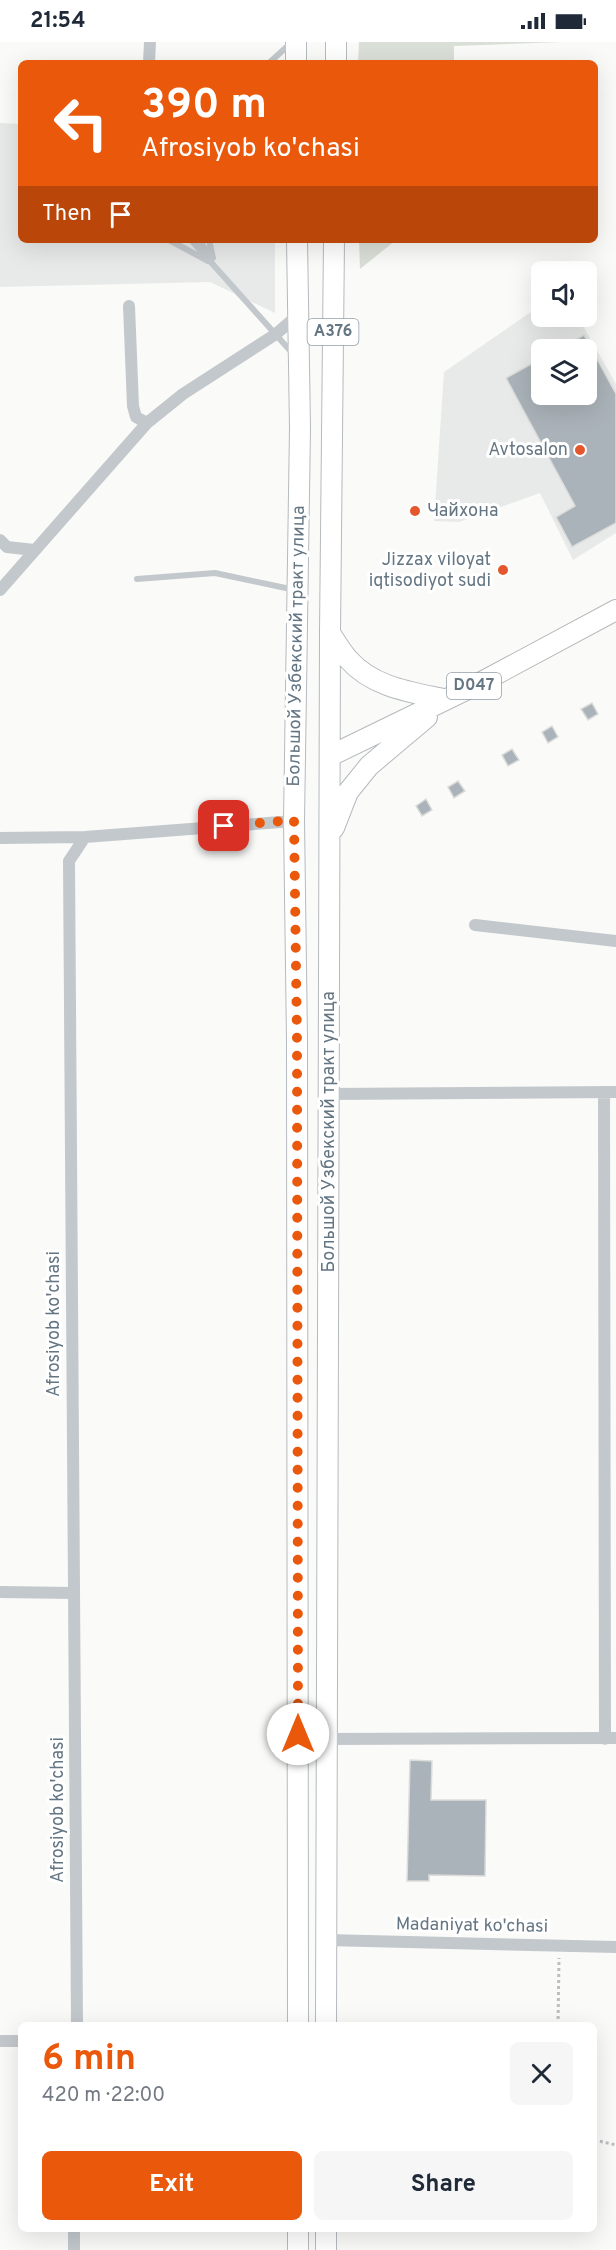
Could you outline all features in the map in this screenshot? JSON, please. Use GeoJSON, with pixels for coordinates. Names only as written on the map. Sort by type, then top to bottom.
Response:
{"type":"FeatureCollection","features":[{"type":"Feature","properties":{"kind":"main road"},"geometry":{"type":"LineString","coordinates":[[294,42],[296,60]]}},
{"type":"Feature","properties":{"kind":"main road"},"geometry":{"type":"LineString","coordinates":[[336,42],[336,60]]}},
{"type":"Feature","properties":{"kind":"main road","name":"Большой Узбекский тракт улица"},"geometry":{"type":"LineString","coordinates":[[297,243],[300,428],[294,820],[297,1088],[298,2022]]}},
{"type":"Feature","properties":{"kind":"main road","name":"Большой Узбекский тракт улица"},"geometry":{"type":"LineString","coordinates":[[326,2022],[330,633],[334,243]]}},
{"type":"Feature","properties":{"kind":"main road","name":"D047"},"geometry":{"type":"LineString","coordinates":[[330,756],[616,610]]}},
{"type":"Feature","properties":{"kind":"main road","name":"D047"},"geometry":{"type":"LineString","coordinates":[[330,633],[349,661],[368,676],[396,689],[452,695]]}},
{"type":"Feature","properties":{"kind":"main road","name":"D047"},"geometry":{"type":"LineString","coordinates":[[330,839],[348,792],[369,766],[452,695]]}},
{"type":"Feature","properties":{"kind":"main road"},"geometry":{"type":"LineString","coordinates":[[298,2232],[298,2250]]}},
{"type":"Feature","properties":{"kind":"main road"},"geometry":{"type":"LineString","coordinates":[[326,2232],[326,2250]]}},
{"type":"Feature","properties":{"kind":"street"},"geometry":{"type":"LineString","coordinates":[[149,60],[150,42]]}},
{"type":"Feature","properties":{"kind":"street"},"geometry":{"type":"LineString","coordinates":[[129,306],[133,406],[136,417],[147,423]]}},
{"type":"Feature","properties":{"kind":"street"},"geometry":{"type":"LineString","coordinates":[[0,590],[147,423],[183,394],[276,334],[298,315]]}},
{"type":"Feature","properties":{"kind":"street"},"geometry":{"type":"LineString","coordinates":[[0,540],[7,547],[34,550]]}},
{"type":"Feature","properties":{"kind":"street"},"geometry":{"type":"LineString","coordinates":[[0,838],[85,837],[294,820]]}},
{"type":"Feature","properties":{"kind":"street","name":"Afrosiyob ko'chasi"},"geometry":{"type":"LineString","coordinates":[[77,2022],[69,861],[85,837]]}},
{"type":"Feature","properties":{"kind":"street"},"geometry":{"type":"LineString","coordinates":[[475,925],[616,940]]}},
{"type":"Feature","properties":{"kind":"street"},"geometry":{"type":"LineString","coordinates":[[327,1739],[611,1739],[610,1092],[329,1094]]}},
{"type":"Feature","properties":{"kind":"street"},"geometry":{"type":"LineString","coordinates":[[0,1592],[74,1593]]}},
{"type":"Feature","properties":{"kind":"street","name":"Madaniyat ko'chasi"},"geometry":{"type":"LineString","coordinates":[[326,1940],[616,1947]]}},
{"type":"Feature","properties":{"kind":"street"},"geometry":{"type":"LineString","coordinates":[[0,2042],[18,2042]]}},
{"type":"Feature","properties":{"kind":"street"},"geometry":{"type":"LineString","coordinates":[[74,2232],[74,2250]]}},
{"type":"Feature","properties":{"kind":"lane"},"geometry":{"type":"LineString","coordinates":[[273,60],[294,42]]}},
{"type":"Feature","properties":{"kind":"lane"},"geometry":{"type":"LineString","coordinates":[[174,243],[214,265]]}},
{"type":"Feature","properties":{"kind":"lane"},"geometry":{"type":"LineString","coordinates":[[181,243],[214,265]]}},
{"type":"Feature","properties":{"kind":"lane"},"geometry":{"type":"LineString","coordinates":[[188,243],[214,265]]}},
{"type":"Feature","properties":{"kind":"lane"},"geometry":{"type":"LineString","coordinates":[[194,243],[299,360]]}},
{"type":"Feature","properties":{"kind":"lane"},"geometry":{"type":"LineString","coordinates":[[200,243],[214,265]]}},
{"type":"Feature","properties":{"kind":"lane"},"geometry":{"type":"LineString","coordinates":[[208,243],[214,265]]}},
{"type":"Feature","properties":{"kind":"lane"},"geometry":{"type":"LineString","coordinates":[[137,579],[215,573],[298,591]]}},
{"type":"Feature","properties":{"kind":"path"},"geometry":{"type":"LineString","coordinates":[[558,2022],[559,1946]]}},
{"type":"Feature","properties":{"kind":"path"},"geometry":{"type":"LineString","coordinates":[[597,2141],[616,2145]]}},
{"type":"Feature","properties":{"kind":"shaded area"},"geometry":{"type":"Polygon","coordinates":[[[359,42],[562,42],[454,46],[454,60],[358,60],[359,42]]]}},
{"type":"Feature","properties":{"kind":"shaded area"},"geometry":{"type":"Polygon","coordinates":[[[0,123],[18,124],[18,243],[275,243],[275,313],[210,282],[0,287],[0,123]]]}},
{"type":"Feature","properties":{"kind":"shaded area"},"geometry":{"type":"Polygon","coordinates":[[[359,243],[392,243],[360,269],[359,243]]]}},
{"type":"Feature","properties":{"kind":"shaded area"},"geometry":{"type":"Polygon","coordinates":[[[531,312],[531,327],[584,327],[590,339],[531,339],[531,405],[597,405],[597,350],[616,384],[616,533],[573,560],[540,493],[459,522],[434,521],[444,372],[531,312]]]}},
{"type":"Feature","properties":{"kind":"building","name":"Avtosalon"},"geometry":{"type":"Polygon","coordinates":[[[597,359],[616,394],[616,523],[572,547],[556,517],[575,506],[506,378],[531,364],[531,405],[597,405],[597,359]]]}},
{"type":"Feature","properties":{"kind":"building"},"geometry":{"type":"Polygon","coordinates":[[[592,703],[598,714],[588,720],[581,709],[592,703]]]}},
{"type":"Feature","properties":{"kind":"building"},"geometry":{"type":"Polygon","coordinates":[[[552,726],[558,737],[548,743],[542,732],[552,726]]]}},
{"type":"Feature","properties":{"kind":"building"},"geometry":{"type":"Polygon","coordinates":[[[512,749],[519,760],[508,766],[502,755],[512,749]]]}},
{"type":"Feature","properties":{"kind":"building"},"geometry":{"type":"Polygon","coordinates":[[[458,781],[465,791],[454,798],[448,787],[458,781]]]}},
{"type":"Feature","properties":{"kind":"building"},"geometry":{"type":"Polygon","coordinates":[[[426,799],[432,810],[422,816],[416,806],[426,799]]]}},
{"type":"Feature","properties":{"kind":"building"},"geometry":{"type":"Polygon","coordinates":[[[410,1760],[432,1761],[431,1800],[486,1800],[485,1876],[429,1875],[429,1881],[407,1881],[410,1760]]]}},
{"type":"Feature","properties":{"kind":"place","name":"Avtosalon"},"geometry":{"type":"Point","coordinates":[580,450]}},
{"type":"Feature","properties":{"kind":"place","name":"Чайхона"},"geometry":{"type":"Point","coordinates":[415,511]}},
{"type":"Feature","properties":{"kind":"place","name":"Jizzax viloyat iqtisodiyot sudi"},"geometry":{"type":"Point","coordinates":[503,570]}},
{"type":"Feature","properties":{"kind":"route"},"geometry":{"type":"LineString","coordinates":[[224,826],[294,820],[297,1040],[298,1734]]}}]}
